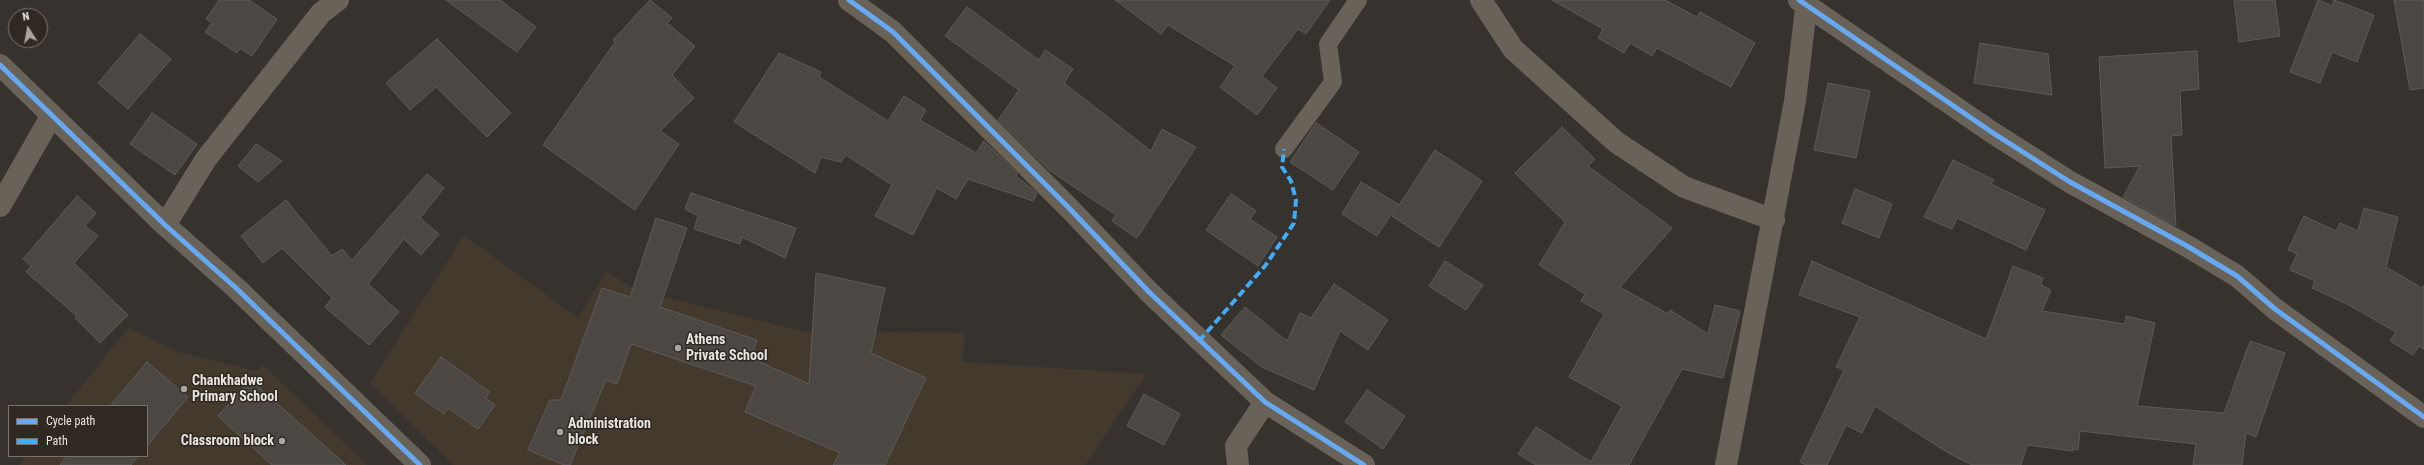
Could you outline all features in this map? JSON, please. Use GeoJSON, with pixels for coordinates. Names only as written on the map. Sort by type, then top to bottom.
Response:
{"type":"FeatureCollection","features":[{"type":"Feature","properties":{"kind":"street"},"geometry":{"type":"LineString","coordinates":[[165,225],[206,159],[321,13],[338,0]]}},
{"type":"Feature","properties":{"kind":"street"},"geometry":{"type":"LineString","coordinates":[[849,0],[893,32],[1069,208],[1149,292],[1264,402],[1364,465]]}},
{"type":"Feature","properties":{"kind":"street"},"geometry":{"type":"LineString","coordinates":[[1480,0],[1513,49],[1616,142],[1684,187],[1774,220]]}},
{"type":"Feature","properties":{"kind":"street"},"geometry":{"type":"LineString","coordinates":[[1726,465],[1774,220],[1795,101],[1804,1],[1993,133],[2058,174],[2237,276],[2275,309],[2424,417]]}},
{"type":"Feature","properties":{"kind":"street"},"geometry":{"type":"LineString","coordinates":[[0,65],[165,225],[236,288],[420,465]]}},
{"type":"Feature","properties":{"kind":"street"},"geometry":{"type":"LineString","coordinates":[[0,206],[52,115]]}},
{"type":"Feature","properties":{"kind":"street"},"geometry":{"type":"LineString","coordinates":[[1238,465],[1236,446],[1264,402]]}},
{"type":"Feature","properties":{"kind":"lane"},"geometry":{"type":"LineString","coordinates":[[1284,149],[1333,82],[1328,44],[1358,0]]}},
{"type":"Feature","properties":{"kind":"shaded area","name":"Athens Private School"},"geometry":{"type":"Polygon","coordinates":[[[464,235],[578,318],[606,271],[636,290],[818,335],[898,332],[965,333],[962,362],[1146,374],[1085,465],[453,465],[370,383],[464,235]]]}},
{"type":"Feature","properties":{"kind":"shaded area","name":"Chankhadwe Primary School"},"geometry":{"type":"Polygon","coordinates":[[[128,328],[178,352],[257,371],[263,365],[367,465],[19,465],[25,457],[148,457],[148,405],[67,405],[128,328]]]}},
{"type":"Feature","properties":{"kind":"building"},"geometry":{"type":"Polygon","coordinates":[[[219,0],[249,0],[277,19],[252,56],[240,48],[237,53],[205,32],[212,23],[206,19],[219,0]]]}},
{"type":"Feature","properties":{"kind":"building"},"geometry":{"type":"Polygon","coordinates":[[[446,0],[500,0],[536,27],[517,52],[446,0]]]}},
{"type":"Feature","properties":{"kind":"building"},"geometry":{"type":"Polygon","coordinates":[[[650,0],[672,18],[667,23],[695,46],[672,75],[694,98],[660,131],[679,144],[635,210],[543,145],[615,42],[613,40],[650,0]]]}},
{"type":"Feature","properties":{"kind":"building"},"geometry":{"type":"Polygon","coordinates":[[[1115,0],[1330,0],[1306,34],[1298,29],[1262,76],[1277,88],[1257,115],[1220,87],[1235,66],[1168,25],[1161,34],[1115,0]]]}},
{"type":"Feature","properties":{"kind":"building"},"geometry":{"type":"Polygon","coordinates":[[[1552,0],[1665,0],[1697,17],[1700,12],[1755,43],[1731,87],[1657,48],[1652,56],[1630,43],[1624,53],[1598,38],[1603,29],[1552,0]]]}},
{"type":"Feature","properties":{"kind":"building"},"geometry":{"type":"Polygon","coordinates":[[[2234,0],[2275,0],[2280,36],[2239,42],[2234,0]]]}},
{"type":"Feature","properties":{"kind":"building"},"geometry":{"type":"Polygon","coordinates":[[[2318,0],[2332,6],[2334,0],[2374,15],[2357,62],[2332,52],[2320,83],[2290,72],[2318,0]]]}},
{"type":"Feature","properties":{"kind":"building"},"geometry":{"type":"Polygon","coordinates":[[[2394,0],[2424,0],[2424,88],[2410,90],[2394,0]]]}},
{"type":"Feature","properties":{"kind":"building"},"geometry":{"type":"Polygon","coordinates":[[[967,7],[1039,60],[1045,50],[1073,69],[1064,83],[1151,151],[1162,129],[1196,147],[1137,238],[1112,221],[1116,215],[1049,170],[998,120],[1019,90],[945,36],[967,7]]]}},
{"type":"Feature","properties":{"kind":"building"},"geometry":{"type":"Polygon","coordinates":[[[140,34],[171,59],[128,109],[98,83],[140,34]]]}},
{"type":"Feature","properties":{"kind":"building"},"geometry":{"type":"Polygon","coordinates":[[[437,39],[511,113],[487,137],[436,87],[410,110],[386,83],[437,39]]]}},
{"type":"Feature","properties":{"kind":"building"},"geometry":{"type":"Polygon","coordinates":[[[1980,43],[2048,54],[2052,95],[1974,83],[1980,43]]]}},
{"type":"Feature","properties":{"kind":"building"},"geometry":{"type":"Polygon","coordinates":[[[2197,51],[2199,89],[2180,91],[2182,135],[2171,136],[2176,226],[2123,197],[2140,166],[2105,168],[2099,57],[2197,51]]]}},
{"type":"Feature","properties":{"kind":"building"},"geometry":{"type":"Polygon","coordinates":[[[779,53],[821,72],[819,77],[888,121],[904,96],[926,110],[920,120],[976,153],[984,141],[1017,173],[1016,176],[1037,193],[1033,201],[968,179],[956,199],[937,188],[913,235],[875,216],[892,185],[846,155],[841,162],[821,157],[815,173],[734,122],[779,53]]]}},
{"type":"Feature","properties":{"kind":"building"},"geometry":{"type":"Polygon","coordinates":[[[1828,83],[1870,91],[1856,158],[1814,150],[1828,83]]]}},
{"type":"Feature","properties":{"kind":"building"},"geometry":{"type":"Polygon","coordinates":[[[152,113],[197,144],[175,175],[130,144],[152,113]]]}},
{"type":"Feature","properties":{"kind":"building"},"geometry":{"type":"Polygon","coordinates":[[[1316,123],[1359,152],[1333,190],[1290,162],[1316,123]]]}},
{"type":"Feature","properties":{"kind":"building"},"geometry":{"type":"Polygon","coordinates":[[[1562,127],[1595,159],[1588,166],[1672,228],[1620,287],[1668,314],[1670,310],[1708,334],[1715,305],[1740,311],[1723,378],[1682,369],[1629,465],[1536,465],[1518,454],[1536,427],[1591,462],[1622,406],[1569,377],[1604,314],[1581,301],[1585,294],[1539,265],[1565,222],[1515,173],[1562,127]]]}},
{"type":"Feature","properties":{"kind":"building"},"geometry":{"type":"Polygon","coordinates":[[[256,144],[282,161],[258,182],[238,166],[256,144]]]}},
{"type":"Feature","properties":{"kind":"building"},"geometry":{"type":"Polygon","coordinates":[[[1435,150],[1482,181],[1439,247],[1392,216],[1435,150]]]}},
{"type":"Feature","properties":{"kind":"building"},"geometry":{"type":"Polygon","coordinates":[[[1953,160],[1994,180],[1991,184],[2045,210],[2026,250],[1957,218],[1952,229],[1924,217],[1953,160]]]}},
{"type":"Feature","properties":{"kind":"building"},"geometry":{"type":"Polygon","coordinates":[[[427,174],[444,188],[420,218],[439,234],[421,255],[404,239],[368,284],[399,312],[369,345],[325,307],[332,298],[282,248],[263,263],[241,236],[286,200],[332,256],[342,249],[352,260],[427,174]]]}},
{"type":"Feature","properties":{"kind":"building"},"geometry":{"type":"Polygon","coordinates":[[[1361,182],[1398,204],[1377,236],[1342,214],[1361,182]]]}},
{"type":"Feature","properties":{"kind":"building"},"geometry":{"type":"Polygon","coordinates":[[[1855,189],[1892,204],[1879,238],[1842,223],[1855,189]]]}},
{"type":"Feature","properties":{"kind":"building"},"geometry":{"type":"Polygon","coordinates":[[[691,193],[796,228],[785,258],[742,237],[740,244],[694,229],[698,216],[685,209],[691,193]]]}},
{"type":"Feature","properties":{"kind":"building"},"geometry":{"type":"Polygon","coordinates":[[[1231,194],[1256,211],[1250,219],[1277,237],[1258,266],[1206,230],[1231,194]]]}},
{"type":"Feature","properties":{"kind":"building"},"geometry":{"type":"Polygon","coordinates":[[[77,196],[96,213],[85,226],[98,236],[74,263],[128,315],[100,343],[75,318],[77,316],[26,272],[31,266],[23,259],[77,196]]]}},
{"type":"Feature","properties":{"kind":"building"},"geometry":{"type":"Polygon","coordinates":[[[2364,208],[2398,217],[2386,267],[2422,288],[2424,285],[2424,349],[2419,346],[2413,355],[2390,341],[2396,332],[2347,304],[2312,288],[2315,281],[2290,270],[2297,254],[2288,250],[2304,216],[2336,231],[2340,223],[2358,231],[2364,208]]]}},
{"type":"Feature","properties":{"kind":"building"},"geometry":{"type":"Polygon","coordinates":[[[656,218],[687,228],[660,307],[757,340],[751,358],[809,384],[816,273],[885,288],[871,353],[926,378],[885,465],[833,465],[840,453],[745,412],[756,386],[631,344],[617,384],[606,380],[570,465],[564,465],[528,450],[550,400],[561,400],[602,288],[630,297],[656,218]]]}},
{"type":"Feature","properties":{"kind":"building"},"geometry":{"type":"Polygon","coordinates":[[[1445,261],[1483,285],[1466,310],[1429,286],[1445,261]]]}},
{"type":"Feature","properties":{"kind":"building"},"geometry":{"type":"Polygon","coordinates":[[[1812,261],[1986,339],[2013,266],[2043,278],[2041,285],[2051,290],[2042,311],[2125,324],[2126,316],[2155,323],[2137,406],[2224,413],[2250,341],[2285,353],[2256,437],[2246,433],[2242,465],[2193,465],[2196,444],[2080,431],[2078,450],[2073,449],[2073,451],[2027,445],[2021,465],[1972,465],[1950,454],[1875,406],[1862,433],[1846,425],[1827,465],[1806,465],[1800,462],[1844,370],[1836,367],[1860,317],[1799,295],[1812,261]]]}},
{"type":"Feature","properties":{"kind":"building"},"geometry":{"type":"Polygon","coordinates":[[[1334,284],[1388,320],[1368,350],[1340,331],[1314,390],[1262,367],[1221,335],[1245,307],[1287,341],[1300,313],[1311,318],[1334,284]]]}},
{"type":"Feature","properties":{"kind":"building"},"geometry":{"type":"Polygon","coordinates":[[[441,357],[490,392],[485,398],[495,405],[478,429],[448,408],[444,414],[415,393],[441,357]]]}},
{"type":"Feature","properties":{"kind":"building","name":"Classroom block"},"geometry":{"type":"Polygon","coordinates":[[[147,362],[188,397],[148,445],[148,405],[111,405],[147,362]]]}},
{"type":"Feature","properties":{"kind":"building","name":"Classroom block"},"geometry":{"type":"Polygon","coordinates":[[[251,380],[346,465],[272,465],[218,416],[251,380]]]}},
{"type":"Feature","properties":{"kind":"building"},"geometry":{"type":"Polygon","coordinates":[[[1367,390],[1405,416],[1383,449],[1345,422],[1367,390]]]}},
{"type":"Feature","properties":{"kind":"building"},"geometry":{"type":"Polygon","coordinates":[[[1144,394],[1180,414],[1164,445],[1127,426],[1144,394]]]}},
{"type":"Feature","properties":{"kind":"building"},"geometry":{"type":"Polygon","coordinates":[[[66,457],[137,457],[131,465],[60,465],[66,457]]]}},
{"type":"Feature","properties":{"kind":"marked path"},"geometry":{"type":"LineString","coordinates":[[1199,341],[1265,266],[1294,223],[1296,200],[1291,181],[1282,167],[1284,149]]}},
{"type":"Feature","properties":{"kind":"cycle path"},"geometry":{"type":"LineString","coordinates":[[849,0],[893,32],[1069,208],[1149,292],[1265,402],[1364,465]]}},
{"type":"Feature","properties":{"kind":"cycle path"},"geometry":{"type":"LineString","coordinates":[[1799,0],[1993,133],[2070,182],[2187,246],[2237,276],[2275,309],[2424,417]]}},
{"type":"Feature","properties":{"kind":"cycle path"},"geometry":{"type":"LineString","coordinates":[[0,65],[165,225],[236,288],[420,465]]}},
{"type":"Feature","properties":{"kind":"place","name":"Athens Private School"},"geometry":{"type":"Point","coordinates":[678,348]}},
{"type":"Feature","properties":{"kind":"place","name":"Chankhadwe Primary School"},"geometry":{"type":"Point","coordinates":[184,389]}},
{"type":"Feature","properties":{"kind":"place","name":"Administration block"},"geometry":{"type":"Point","coordinates":[560,432]}},
{"type":"Feature","properties":{"kind":"place","name":"Classroom block"},"geometry":{"type":"Point","coordinates":[282,441]}}]}
